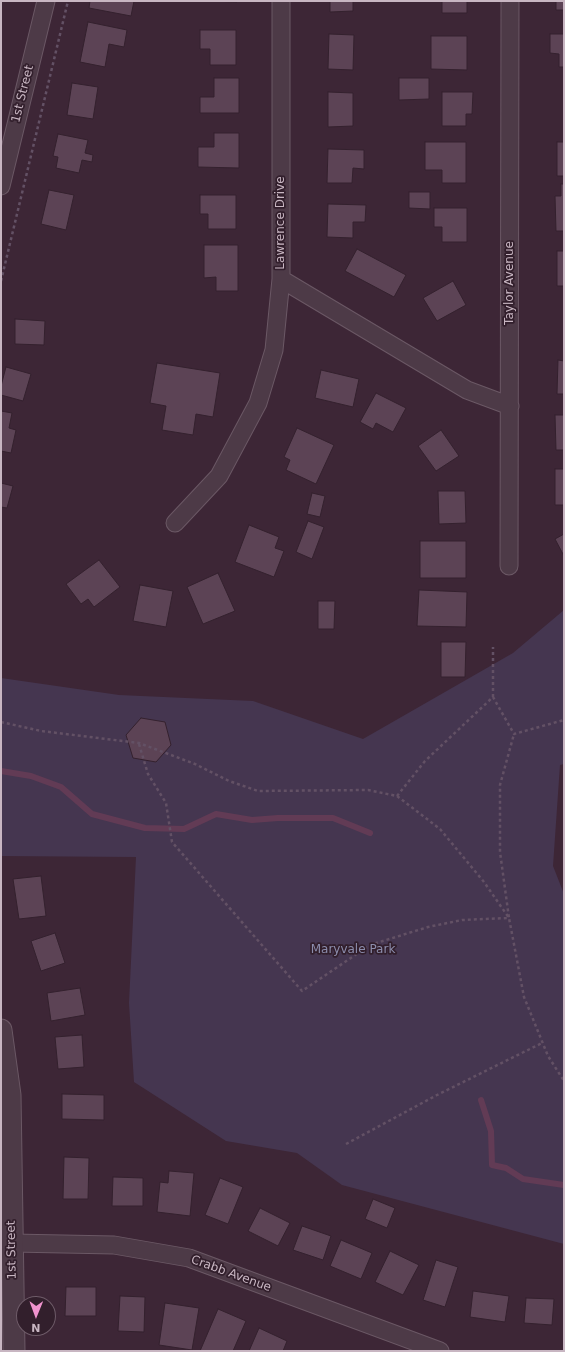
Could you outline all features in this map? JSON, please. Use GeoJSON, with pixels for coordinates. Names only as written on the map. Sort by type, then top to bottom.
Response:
{"type":"FeatureCollection","features":[{"type":"Feature","properties":{"kind":"street","name":"1st Street"},"geometry":{"type":"LineString","coordinates":[[1,186],[46,1]]}},
{"type":"Feature","properties":{"kind":"street","name":"Lawrence Drive"},"geometry":{"type":"LineString","coordinates":[[281,1],[281,279],[467,390],[510,406]]}},
{"type":"Feature","properties":{"kind":"street","name":"Taylor Avenue"},"geometry":{"type":"LineString","coordinates":[[509,566],[510,1]]}},
{"type":"Feature","properties":{"kind":"street"},"geometry":{"type":"LineString","coordinates":[[175,523],[219,476],[258,403],[274,350],[281,279]]}},
{"type":"Feature","properties":{"kind":"street","name":"1st Street"},"geometry":{"type":"LineString","coordinates":[[1,1030],[10,1095],[14,1351]]}},
{"type":"Feature","properties":{"kind":"street","name":"Crabb Avenue"},"geometry":{"type":"LineString","coordinates":[[12,1243],[114,1245],[189,1258],[440,1351]]}},
{"type":"Feature","properties":{"kind":"path"},"geometry":{"type":"LineString","coordinates":[[1,281],[68,1]]}},
{"type":"Feature","properties":{"kind":"path"},"geometry":{"type":"LineString","coordinates":[[493,647],[492,697],[514,734],[500,785],[500,852],[509,918],[524,997],[548,1056],[564,1081]]}},
{"type":"Feature","properties":{"kind":"path"},"geometry":{"type":"LineString","coordinates":[[397,796],[425,761],[492,697]]}},
{"type":"Feature","properties":{"kind":"path"},"geometry":{"type":"LineString","coordinates":[[514,734],[564,720]]}},
{"type":"Feature","properties":{"kind":"path"},"geometry":{"type":"LineString","coordinates":[[1,722],[41,731],[139,743],[195,764],[229,781],[258,791],[368,790],[397,796],[440,829],[484,882],[509,918]]}},
{"type":"Feature","properties":{"kind":"path"},"geometry":{"type":"LineString","coordinates":[[139,743],[148,774],[166,803],[172,842],[302,991],[370,946],[428,927],[462,920],[509,918]]}},
{"type":"Feature","properties":{"kind":"path"},"geometry":{"type":"LineString","coordinates":[[346,1144],[437,1095],[542,1043]]}},
{"type":"Feature","properties":{"kind":"green space","name":"Maryvale Park"},"geometry":{"type":"Polygon","coordinates":[[[564,610],[564,764],[560,765],[553,866],[564,894],[564,1244],[342,1185],[297,1153],[226,1141],[134,1082],[129,1003],[136,857],[1,856],[1,678],[119,695],[253,701],[363,739],[513,653],[564,610]]]}},
{"type":"Feature","properties":{"kind":"building"},"geometry":{"type":"Polygon","coordinates":[[[90,1],[134,1],[131,16],[89,8],[90,1]]]}},
{"type":"Feature","properties":{"kind":"building"},"geometry":{"type":"Polygon","coordinates":[[[213,1],[237,1],[237,2],[213,1]]]}},
{"type":"Feature","properties":{"kind":"building"},"geometry":{"type":"Polygon","coordinates":[[[330,1],[353,1],[353,11],[330,12],[330,1]]]}},
{"type":"Feature","properties":{"kind":"building"},"geometry":{"type":"Polygon","coordinates":[[[442,1],[467,1],[467,13],[442,13],[442,1]]]}},
{"type":"Feature","properties":{"kind":"building"},"geometry":{"type":"Polygon","coordinates":[[[556,1],[564,1],[564,10],[556,10],[556,1]]]}},
{"type":"Feature","properties":{"kind":"building"},"geometry":{"type":"Polygon","coordinates":[[[88,22],[127,30],[124,47],[109,44],[105,67],[80,62],[88,22]]]}},
{"type":"Feature","properties":{"kind":"building"},"geometry":{"type":"Polygon","coordinates":[[[200,30],[236,30],[236,65],[210,65],[210,49],[200,49],[200,30]]]}},
{"type":"Feature","properties":{"kind":"building"},"geometry":{"type":"Polygon","coordinates":[[[329,34],[354,35],[353,70],[328,69],[329,34]]]}},
{"type":"Feature","properties":{"kind":"building"},"geometry":{"type":"Polygon","coordinates":[[[550,34],[564,34],[564,67],[559,67],[559,54],[550,53],[550,34]]]}},
{"type":"Feature","properties":{"kind":"building"},"geometry":{"type":"Polygon","coordinates":[[[431,36],[467,36],[467,70],[431,69],[431,36]]]}},
{"type":"Feature","properties":{"kind":"building"},"geometry":{"type":"Polygon","coordinates":[[[214,78],[239,78],[239,113],[200,113],[200,97],[214,97],[214,78]]]}},
{"type":"Feature","properties":{"kind":"building"},"geometry":{"type":"Polygon","coordinates":[[[399,78],[429,78],[429,99],[399,100],[399,78]]]}},
{"type":"Feature","properties":{"kind":"building"},"geometry":{"type":"Polygon","coordinates":[[[72,83],[98,87],[93,119],[67,115],[72,83]]]}},
{"type":"Feature","properties":{"kind":"building"},"geometry":{"type":"Polygon","coordinates":[[[328,92],[353,93],[353,126],[328,127],[328,92]]]}},
{"type":"Feature","properties":{"kind":"building"},"geometry":{"type":"Polygon","coordinates":[[[442,92],[473,92],[472,114],[466,114],[466,126],[442,126],[442,92]]]}},
{"type":"Feature","properties":{"kind":"building"},"geometry":{"type":"Polygon","coordinates":[[[214,133],[239,133],[239,168],[198,167],[198,147],[214,147],[214,133]]]}},
{"type":"Feature","properties":{"kind":"building"},"geometry":{"type":"Polygon","coordinates":[[[58,134],[88,140],[85,153],[93,155],[92,162],[82,160],[79,173],[56,168],[58,157],[53,156],[58,134]]]}},
{"type":"Feature","properties":{"kind":"building"},"geometry":{"type":"Polygon","coordinates":[[[425,142],[466,142],[466,183],[442,183],[442,170],[425,170],[425,142]]]}},
{"type":"Feature","properties":{"kind":"building"},"geometry":{"type":"Polygon","coordinates":[[[557,142],[564,142],[564,176],[557,176],[557,142]]]}},
{"type":"Feature","properties":{"kind":"building"},"geometry":{"type":"Polygon","coordinates":[[[328,149],[364,150],[364,169],[353,168],[352,183],[327,183],[328,149]]]}},
{"type":"Feature","properties":{"kind":"building"},"geometry":{"type":"Polygon","coordinates":[[[561,184],[564,184],[564,231],[556,231],[555,196],[561,196],[561,184]]]}},
{"type":"Feature","properties":{"kind":"building"},"geometry":{"type":"Polygon","coordinates":[[[49,190],[74,195],[66,230],[41,224],[49,190]]]}},
{"type":"Feature","properties":{"kind":"building"},"geometry":{"type":"Polygon","coordinates":[[[409,192],[430,192],[430,209],[409,208],[409,192]]]}},
{"type":"Feature","properties":{"kind":"building"},"geometry":{"type":"Polygon","coordinates":[[[200,195],[236,195],[236,229],[208,229],[208,214],[200,214],[200,195]]]}},
{"type":"Feature","properties":{"kind":"building"},"geometry":{"type":"Polygon","coordinates":[[[328,204],[366,205],[365,222],[353,222],[353,238],[327,237],[328,204]]]}},
{"type":"Feature","properties":{"kind":"building"},"geometry":{"type":"Polygon","coordinates":[[[434,208],[467,208],[467,242],[442,242],[442,227],[434,227],[434,208]]]}},
{"type":"Feature","properties":{"kind":"building"},"geometry":{"type":"Polygon","coordinates":[[[204,245],[238,245],[238,291],[216,291],[216,277],[204,278],[204,245]]]}},
{"type":"Feature","properties":{"kind":"building"},"geometry":{"type":"Polygon","coordinates":[[[357,249],[406,275],[394,297],[345,271],[357,249]]]}},
{"type":"Feature","properties":{"kind":"building"},"geometry":{"type":"Polygon","coordinates":[[[557,251],[564,251],[564,286],[557,286],[557,251]]]}},
{"type":"Feature","properties":{"kind":"building"},"geometry":{"type":"Polygon","coordinates":[[[453,281],[466,305],[437,321],[423,298],[453,281]]]}},
{"type":"Feature","properties":{"kind":"building"},"geometry":{"type":"Polygon","coordinates":[[[15,319],[45,321],[44,345],[15,344],[15,319]]]}},
{"type":"Feature","properties":{"kind":"building"},"geometry":{"type":"Polygon","coordinates":[[[558,360],[564,361],[564,394],[557,394],[558,360]]]}},
{"type":"Feature","properties":{"kind":"building"},"geometry":{"type":"Polygon","coordinates":[[[157,363],[220,373],[213,417],[196,414],[193,435],[162,430],[166,406],[150,403],[157,363]]]}},
{"type":"Feature","properties":{"kind":"building"},"geometry":{"type":"Polygon","coordinates":[[[6,367],[31,374],[23,401],[1,395],[1,386],[6,367]]]}},
{"type":"Feature","properties":{"kind":"building"},"geometry":{"type":"Polygon","coordinates":[[[321,370],[359,379],[353,407],[315,398],[321,370]]]}},
{"type":"Feature","properties":{"kind":"building"},"geometry":{"type":"Polygon","coordinates":[[[376,393],[406,408],[393,432],[376,423],[373,429],[360,422],[376,393]]]}},
{"type":"Feature","properties":{"kind":"building"},"geometry":{"type":"Polygon","coordinates":[[[1,411],[12,413],[9,428],[16,430],[11,453],[1,451],[1,411]]]}},
{"type":"Feature","properties":{"kind":"building"},"geometry":{"type":"Polygon","coordinates":[[[555,415],[564,415],[564,450],[556,450],[555,415]]]}},
{"type":"Feature","properties":{"kind":"building"},"geometry":{"type":"Polygon","coordinates":[[[297,428],[334,445],[316,484],[286,470],[290,460],[284,457],[297,428]]]}},
{"type":"Feature","properties":{"kind":"building"},"geometry":{"type":"Polygon","coordinates":[[[441,430],[459,456],[436,471],[418,446],[441,430]]]}},
{"type":"Feature","properties":{"kind":"building"},"geometry":{"type":"Polygon","coordinates":[[[555,469],[564,469],[564,505],[555,505],[555,469]]]}},
{"type":"Feature","properties":{"kind":"building"},"geometry":{"type":"Polygon","coordinates":[[[1,483],[13,486],[7,508],[1,507],[1,483]]]}},
{"type":"Feature","properties":{"kind":"building"},"geometry":{"type":"Polygon","coordinates":[[[438,491],[465,491],[466,523],[439,524],[438,491]]]}},
{"type":"Feature","properties":{"kind":"building"},"geometry":{"type":"Polygon","coordinates":[[[312,493],[325,496],[320,517],[307,514],[312,493]]]}},
{"type":"Feature","properties":{"kind":"building"},"geometry":{"type":"Polygon","coordinates":[[[308,521],[324,527],[312,559],[296,552],[308,521]]]}},
{"type":"Feature","properties":{"kind":"building"},"geometry":{"type":"Polygon","coordinates":[[[249,525],[279,537],[275,548],[284,551],[274,577],[235,562],[249,525]]]}},
{"type":"Feature","properties":{"kind":"building"},"geometry":{"type":"Polygon","coordinates":[[[564,534],[564,556],[555,539],[564,534]]]}},
{"type":"Feature","properties":{"kind":"building"},"geometry":{"type":"Polygon","coordinates":[[[420,541],[466,541],[466,578],[420,578],[420,541]]]}},
{"type":"Feature","properties":{"kind":"building"},"geometry":{"type":"Polygon","coordinates":[[[99,560],[120,587],[94,607],[88,599],[81,604],[66,584],[99,560]]]}},
{"type":"Feature","properties":{"kind":"building"},"geometry":{"type":"Polygon","coordinates":[[[218,573],[235,611],[203,624],[187,587],[218,573]]]}},
{"type":"Feature","properties":{"kind":"building"},"geometry":{"type":"Polygon","coordinates":[[[140,585],[173,591],[166,627],[133,621],[140,585]]]}},
{"type":"Feature","properties":{"kind":"building"},"geometry":{"type":"Polygon","coordinates":[[[419,590],[467,592],[466,627],[417,626],[419,590]]]}},
{"type":"Feature","properties":{"kind":"building"},"geometry":{"type":"Polygon","coordinates":[[[318,601],[335,601],[334,629],[318,629],[318,601]]]}},
{"type":"Feature","properties":{"kind":"building"},"geometry":{"type":"Polygon","coordinates":[[[441,642],[466,642],[465,677],[441,677],[441,642]]]}},
{"type":"Feature","properties":{"kind":"building"},"geometry":{"type":"Polygon","coordinates":[[[141,718],[165,722],[171,745],[156,762],[133,758],[126,735],[141,718]]]}},
{"type":"Feature","properties":{"kind":"building"},"geometry":{"type":"Polygon","coordinates":[[[41,876],[46,916],[19,919],[13,879],[41,876]]]}},
{"type":"Feature","properties":{"kind":"building"},"geometry":{"type":"Polygon","coordinates":[[[55,933],[65,963],[41,971],[31,941],[55,933]]]}},
{"type":"Feature","properties":{"kind":"building"},"geometry":{"type":"Polygon","coordinates":[[[80,988],[85,1015],[51,1021],[47,993],[80,988]]]}},
{"type":"Feature","properties":{"kind":"building"},"geometry":{"type":"Polygon","coordinates":[[[82,1035],[84,1067],[58,1069],[55,1037],[82,1035]]]}},
{"type":"Feature","properties":{"kind":"building"},"geometry":{"type":"Polygon","coordinates":[[[62,1094],[104,1095],[104,1120],[62,1119],[62,1094]]]}},
{"type":"Feature","properties":{"kind":"building"},"geometry":{"type":"Polygon","coordinates":[[[64,1157],[89,1158],[88,1199],[63,1199],[64,1157]]]}},
{"type":"Feature","properties":{"kind":"building"},"geometry":{"type":"Polygon","coordinates":[[[169,1171],[194,1173],[190,1216],[157,1212],[160,1182],[168,1183],[169,1171]]]}},
{"type":"Feature","properties":{"kind":"building"},"geometry":{"type":"Polygon","coordinates":[[[113,1177],[143,1178],[143,1206],[112,1206],[113,1177]]]}},
{"type":"Feature","properties":{"kind":"building"},"geometry":{"type":"Polygon","coordinates":[[[220,1178],[243,1187],[228,1224],[205,1215],[220,1178]]]}},
{"type":"Feature","properties":{"kind":"building"},"geometry":{"type":"Polygon","coordinates":[[[373,1199],[395,1208],[387,1228],[365,1219],[373,1199]]]}},
{"type":"Feature","properties":{"kind":"building"},"geometry":{"type":"Polygon","coordinates":[[[260,1208],[290,1223],[278,1246],[248,1231],[260,1208]]]}},
{"type":"Feature","properties":{"kind":"building"},"geometry":{"type":"Polygon","coordinates":[[[302,1226],[331,1236],[323,1260],[293,1250],[302,1226]]]}},
{"type":"Feature","properties":{"kind":"building"},"geometry":{"type":"Polygon","coordinates":[[[341,1240],[372,1253],[361,1279],[330,1266],[341,1240]]]}},
{"type":"Feature","properties":{"kind":"building"},"geometry":{"type":"Polygon","coordinates":[[[390,1251],[419,1265],[403,1295],[375,1282],[390,1251]]]}},
{"type":"Feature","properties":{"kind":"building"},"geometry":{"type":"Polygon","coordinates":[[[436,1260],[458,1267],[445,1307],[423,1300],[436,1260]]]}},
{"type":"Feature","properties":{"kind":"building"},"geometry":{"type":"Polygon","coordinates":[[[66,1287],[96,1287],[96,1316],[65,1316],[66,1287]]]}},
{"type":"Feature","properties":{"kind":"building"},"geometry":{"type":"Polygon","coordinates":[[[473,1291],[509,1296],[505,1322],[470,1317],[473,1291]]]}},
{"type":"Feature","properties":{"kind":"building"},"geometry":{"type":"Polygon","coordinates":[[[120,1296],[145,1297],[144,1332],[118,1331],[120,1296]]]}},
{"type":"Feature","properties":{"kind":"building"},"geometry":{"type":"Polygon","coordinates":[[[526,1298],[554,1299],[552,1325],[524,1323],[526,1298]]]}},
{"type":"Feature","properties":{"kind":"building"},"geometry":{"type":"Polygon","coordinates":[[[165,1303],[199,1308],[192,1350],[159,1345],[165,1303]]]}},
{"type":"Feature","properties":{"kind":"building"},"geometry":{"type":"Polygon","coordinates":[[[218,1309],[246,1321],[233,1351],[200,1351],[218,1309]]]}},
{"type":"Feature","properties":{"kind":"building"},"geometry":{"type":"Polygon","coordinates":[[[259,1328],[287,1341],[283,1351],[249,1351],[259,1328]]]}},
{"type":"Feature","properties":{"kind":"waterway"},"geometry":{"type":"LineString","coordinates":[[1,771],[31,776],[61,787],[92,814],[145,828],[184,829],[216,814],[252,820],[278,818],[333,818],[370,833]]}},
{"type":"Feature","properties":{"kind":"waterway"},"geometry":{"type":"LineString","coordinates":[[481,1100],[491,1131],[492,1165],[506,1168],[523,1179],[564,1185]]}}]}
